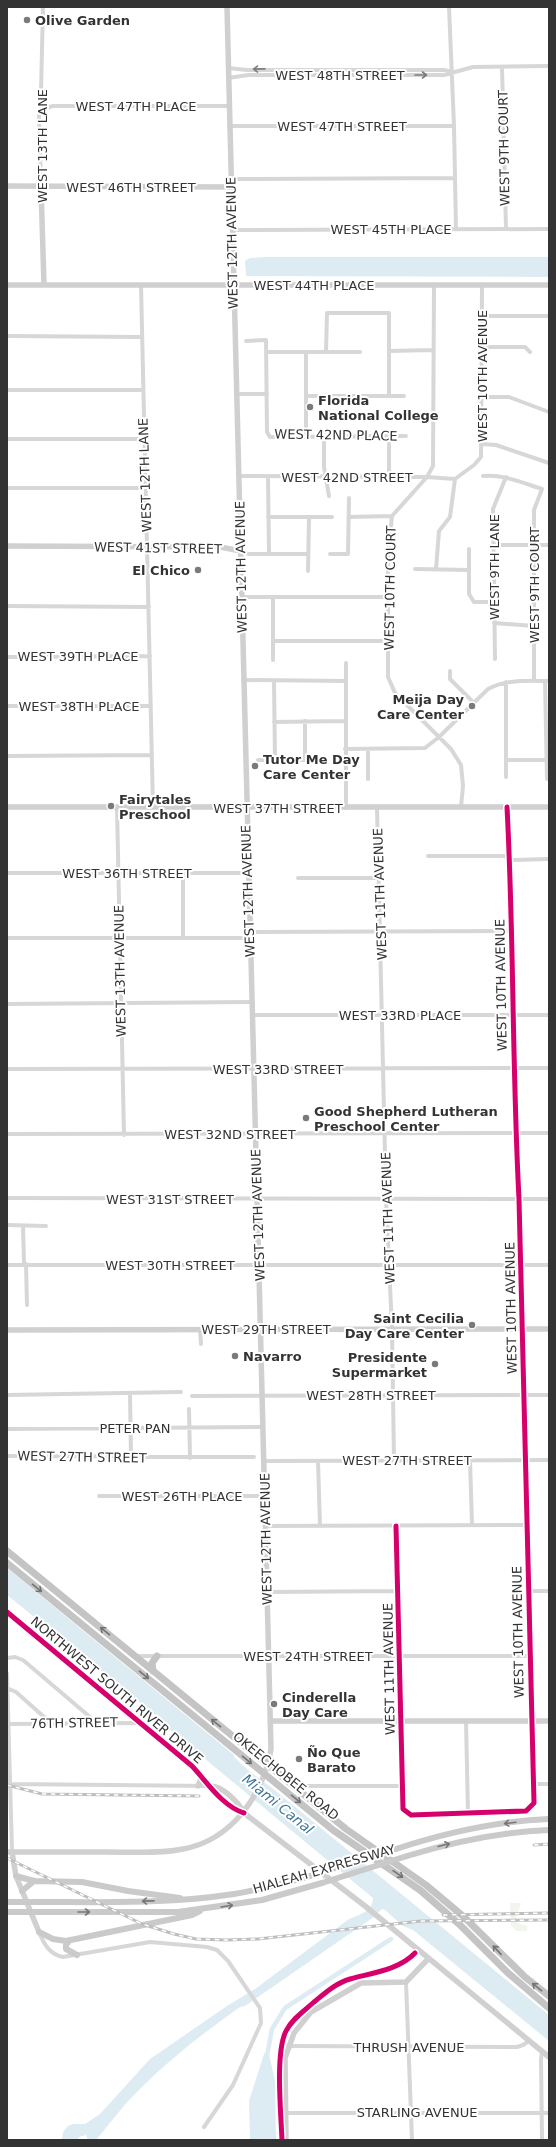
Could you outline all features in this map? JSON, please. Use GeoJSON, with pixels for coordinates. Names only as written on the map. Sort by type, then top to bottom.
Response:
{"type":"FeatureCollection","features":[{"type":"Feature","properties":{"kind":"highway","name":"OKEECHOBEE ROAD"},"geometry":{"type":"LineString","coordinates":[[7,1551],[358,1838],[406,1869],[464,1916],[520,1973],[549,1996]]}},
{"type":"Feature","properties":{"kind":"highway","name":"OKEECHOBEE ROAD"},"geometry":{"type":"LineString","coordinates":[[7,1563],[114,1650],[264,1778],[341,1836],[420,1890],[460,1924],[508,1973],[549,2008]]}},
{"type":"Feature","properties":{"kind":"highway"},"geometry":{"type":"LineString","coordinates":[[114,1650],[135,1656]]}},
{"type":"Feature","properties":{"kind":"highway"},"geometry":{"type":"LineString","coordinates":[[153,1671],[152,1663],[157,1656]]}},
{"type":"Feature","properties":{"kind":"main road","name":"HIALEAH EXPRESSWAY"},"geometry":{"type":"LineString","coordinates":[[7,1902],[188,1900],[236,1894],[275,1886],[310,1876],[449,1833],[484,1826],[549,1819]]}},
{"type":"Feature","properties":{"kind":"main road","name":"HIALEAH EXPRESSWAY"},"geometry":{"type":"LineString","coordinates":[[7,1912],[165,1912],[205,1909],[262,1900],[407,1856],[476,1838],[549,1830]]}},
{"type":"Feature","properties":{"kind":"main road"},"geometry":{"type":"LineString","coordinates":[[16,1876],[34,1881],[82,1882],[188,1900]]}},
{"type":"Feature","properties":{"kind":"main road"},"geometry":{"type":"LineString","coordinates":[[22,1891],[34,1881]]}},
{"type":"Feature","properties":{"kind":"main road"},"geometry":{"type":"LineString","coordinates":[[39,1932],[56,1940],[70,1940],[192,1915],[205,1909]]}},
{"type":"Feature","properties":{"kind":"main road"},"geometry":{"type":"LineString","coordinates":[[70,1940],[67,1943],[66,1950],[77,1955]]}},
{"type":"Feature","properties":{"kind":"street","name":"WEST 13TH LANE"},"geometry":{"type":"LineString","coordinates":[[42,7],[41,92],[43,109],[39,116],[44,285]]}},
{"type":"Feature","properties":{"kind":"street","name":"WEST 12TH AVENUE"},"geometry":{"type":"LineString","coordinates":[[10,1852],[158,1852],[184,1849],[205,1843],[220,1834],[244,1813],[264,1778],[268,1765],[270,1749],[266,1526],[249,935],[227,7]]}},
{"type":"Feature","properties":{"kind":"street"},"geometry":{"type":"LineString","coordinates":[[448,7],[454,126],[456,229]]}},
{"type":"Feature","properties":{"kind":"street","name":"WEST 48TH STREET"},"geometry":{"type":"LineString","coordinates":[[228,78],[248,75],[444,75],[473,67],[549,66]]}},
{"type":"Feature","properties":{"kind":"street","name":"WEST 9TH COURT"},"geometry":{"type":"LineString","coordinates":[[502,67],[506,229]]}},
{"type":"Feature","properties":{"kind":"street","name":"WEST 48TH STREET"},"geometry":{"type":"LineString","coordinates":[[228,68],[247,70],[444,70],[451,72]]}},
{"type":"Feature","properties":{"kind":"street","name":"WEST 47TH PLACE"},"geometry":{"type":"LineString","coordinates":[[43,109],[53,106],[229,106]]}},
{"type":"Feature","properties":{"kind":"street","name":"WEST 47TH STREET"},"geometry":{"type":"LineString","coordinates":[[229,126],[454,126]]}},
{"type":"Feature","properties":{"kind":"street"},"geometry":{"type":"LineString","coordinates":[[231,178],[455,178]]}},
{"type":"Feature","properties":{"kind":"street","name":"WEST 46TH STREET"},"geometry":{"type":"LineString","coordinates":[[7,186],[231,187]]}},
{"type":"Feature","properties":{"kind":"street","name":"WEST 45TH PLACE"},"geometry":{"type":"LineString","coordinates":[[232,230],[549,229]]}},
{"type":"Feature","properties":{"kind":"street","name":"WEST 44TH PLACE"},"geometry":{"type":"LineString","coordinates":[[7,285],[549,285]]}},
{"type":"Feature","properties":{"kind":"street","name":"WEST 12TH LANE"},"geometry":{"type":"LineString","coordinates":[[141,285],[153,808]]}},
{"type":"Feature","properties":{"kind":"street","name":"WEST 10TH COURT"},"geometry":{"type":"LineString","coordinates":[[434,285],[433,466],[427,477],[392,516],[388,553],[388,677],[395,692],[451,749],[461,765],[463,786],[461,807]]}},
{"type":"Feature","properties":{"kind":"street","name":"WEST 10TH AVENUE"},"geometry":{"type":"LineString","coordinates":[[455,479],[474,465],[481,457],[482,285]]}},
{"type":"Feature","properties":{"kind":"street"},"geometry":{"type":"LineString","coordinates":[[326,352],[327,313],[389,313],[389,396]]}},
{"type":"Feature","properties":{"kind":"street"},"geometry":{"type":"LineString","coordinates":[[482,316],[549,316]]}},
{"type":"Feature","properties":{"kind":"street"},"geometry":{"type":"LineString","coordinates":[[7,336],[142,337]]}},
{"type":"Feature","properties":{"kind":"street"},"geometry":{"type":"LineString","coordinates":[[236,394],[267,394],[266,340],[246,341]]}},
{"type":"Feature","properties":{"kind":"street"},"geometry":{"type":"LineString","coordinates":[[482,347],[525,347],[530,352]]}},
{"type":"Feature","properties":{"kind":"street"},"geometry":{"type":"LineString","coordinates":[[389,351],[433,350]]}},
{"type":"Feature","properties":{"kind":"street"},"geometry":{"type":"LineString","coordinates":[[266,352],[360,352]]}},
{"type":"Feature","properties":{"kind":"street"},"geometry":{"type":"LineString","coordinates":[[306,352],[306,437]]}},
{"type":"Feature","properties":{"kind":"street"},"geometry":{"type":"LineString","coordinates":[[7,390],[143,390]]}},
{"type":"Feature","properties":{"kind":"street","name":"WEST 42ND PLACE"},"geometry":{"type":"LineString","coordinates":[[267,394],[267,432],[270,437],[406,436]]}},
{"type":"Feature","properties":{"kind":"street"},"geometry":{"type":"LineString","coordinates":[[306,396],[404,396]]}},
{"type":"Feature","properties":{"kind":"street"},"geometry":{"type":"LineString","coordinates":[[482,397],[509,398],[549,412]]}},
{"type":"Feature","properties":{"kind":"street"},"geometry":{"type":"LineString","coordinates":[[389,436],[389,477]]}},
{"type":"Feature","properties":{"kind":"street"},"geometry":{"type":"LineString","coordinates":[[324,437],[324,467],[327,476],[329,496]]}},
{"type":"Feature","properties":{"kind":"street"},"geometry":{"type":"LineString","coordinates":[[7,439],[144,439]]}},
{"type":"Feature","properties":{"kind":"street"},"geometry":{"type":"LineString","coordinates":[[482,444],[496,445],[549,461]]}},
{"type":"Feature","properties":{"kind":"street"},"geometry":{"type":"LineString","coordinates":[[483,476],[494,475],[506,477]]}},
{"type":"Feature","properties":{"kind":"street","name":"WEST 42ND STREET"},"geometry":{"type":"LineString","coordinates":[[238,476],[427,477],[455,479]]}},
{"type":"Feature","properties":{"kind":"street"},"geometry":{"type":"LineString","coordinates":[[268,477],[268,554]]}},
{"type":"Feature","properties":{"kind":"street","name":"WEST 9TH COURT"},"geometry":{"type":"LineString","coordinates":[[506,477],[542,489],[534,510],[534,682]]}},
{"type":"Feature","properties":{"kind":"street","name":"WEST 9TH LANE"},"geometry":{"type":"LineString","coordinates":[[495,659],[493,510],[506,477]]}},
{"type":"Feature","properties":{"kind":"street"},"geometry":{"type":"LineString","coordinates":[[436,570],[439,531],[450,517],[455,479]]}},
{"type":"Feature","properties":{"kind":"street"},"geometry":{"type":"LineString","coordinates":[[7,488],[146,488]]}},
{"type":"Feature","properties":{"kind":"street"},"geometry":{"type":"LineString","coordinates":[[330,554],[348,554],[349,498]]}},
{"type":"Feature","properties":{"kind":"street"},"geometry":{"type":"LineString","coordinates":[[349,517],[392,516]]}},
{"type":"Feature","properties":{"kind":"street"},"geometry":{"type":"LineString","coordinates":[[268,517],[332,517]]}},
{"type":"Feature","properties":{"kind":"street"},"geometry":{"type":"LineString","coordinates":[[308,571],[309,517]]}},
{"type":"Feature","properties":{"kind":"street"},"geometry":{"type":"LineString","coordinates":[[494,546],[549,545]]}},
{"type":"Feature","properties":{"kind":"street","name":"WEST 41ST STREET"},"geometry":{"type":"LineString","coordinates":[[7,546],[220,547],[241,551],[248,554],[308,554]]}},
{"type":"Feature","properties":{"kind":"street"},"geometry":{"type":"LineString","coordinates":[[469,549],[468,594],[474,602],[488,602]]}},
{"type":"Feature","properties":{"kind":"street"},"geometry":{"type":"LineString","coordinates":[[415,569],[469,570]]}},
{"type":"Feature","properties":{"kind":"street"},"geometry":{"type":"LineString","coordinates":[[241,597],[388,598]]}},
{"type":"Feature","properties":{"kind":"street"},"geometry":{"type":"LineString","coordinates":[[273,597],[273,660]]}},
{"type":"Feature","properties":{"kind":"street"},"geometry":{"type":"LineString","coordinates":[[7,606],[148,607]]}},
{"type":"Feature","properties":{"kind":"street"},"geometry":{"type":"LineString","coordinates":[[494,623],[534,626]]}},
{"type":"Feature","properties":{"kind":"street"},"geometry":{"type":"LineString","coordinates":[[273,641],[389,642]]}},
{"type":"Feature","properties":{"kind":"street","name":"WEST 39TH PLACE"},"geometry":{"type":"LineString","coordinates":[[7,656],[150,656]]}},
{"type":"Feature","properties":{"kind":"street"},"geometry":{"type":"LineString","coordinates":[[346,663],[346,808]]}},
{"type":"Feature","properties":{"kind":"street"},"geometry":{"type":"LineString","coordinates":[[450,671],[450,679],[474,703]]}},
{"type":"Feature","properties":{"kind":"street"},"geometry":{"type":"LineString","coordinates":[[244,680],[346,681]]}},
{"type":"Feature","properties":{"kind":"street"},"geometry":{"type":"LineString","coordinates":[[274,681],[275,760]]}},
{"type":"Feature","properties":{"kind":"street"},"geometry":{"type":"LineString","coordinates":[[506,682],[506,777]]}},
{"type":"Feature","properties":{"kind":"street"},"geometry":{"type":"LineString","coordinates":[[345,749],[425,748],[439,737],[488,689],[506,682],[547,682],[547,779]]}},
{"type":"Feature","properties":{"kind":"street","name":"WEST 38TH PLACE"},"geometry":{"type":"LineString","coordinates":[[7,706],[151,706]]}},
{"type":"Feature","properties":{"kind":"street"},"geometry":{"type":"LineString","coordinates":[[258,760],[305,760],[305,721]]}},
{"type":"Feature","properties":{"kind":"street"},"geometry":{"type":"LineString","coordinates":[[274,722],[346,721]]}},
{"type":"Feature","properties":{"kind":"street"},"geometry":{"type":"LineString","coordinates":[[368,749],[368,779]]}},
{"type":"Feature","properties":{"kind":"street"},"geometry":{"type":"LineString","coordinates":[[7,756],[152,755]]}},
{"type":"Feature","properties":{"kind":"street"},"geometry":{"type":"LineString","coordinates":[[506,760],[546,760]]}},
{"type":"Feature","properties":{"kind":"street","name":"WEST 37TH STREET"},"geometry":{"type":"LineString","coordinates":[[7,807],[549,807]]}},
{"type":"Feature","properties":{"kind":"street","name":"WEST 13TH AVENUE"},"geometry":{"type":"LineString","coordinates":[[117,807],[124,1135]]}},
{"type":"Feature","properties":{"kind":"street","name":"WEST 10TH AVENUE"},"geometry":{"type":"LineString","coordinates":[[468,1813],[526,1811],[534,1803],[519,1199],[515,1133],[510,858],[507,807]]}},
{"type":"Feature","properties":{"kind":"street","name":"WEST 11TH AVENUE"},"geometry":{"type":"LineString","coordinates":[[378,808],[386,1134],[386,1198],[392,1329],[394,1461]]}},
{"type":"Feature","properties":{"kind":"street"},"geometry":{"type":"LineString","coordinates":[[428,856],[504,856],[514,860],[549,859]]}},
{"type":"Feature","properties":{"kind":"street","name":"WEST 36TH STREET"},"geometry":{"type":"LineString","coordinates":[[7,873],[248,873]]}},
{"type":"Feature","properties":{"kind":"street"},"geometry":{"type":"LineString","coordinates":[[183,873],[183,938]]}},
{"type":"Feature","properties":{"kind":"street"},"geometry":{"type":"LineString","coordinates":[[298,878],[379,878]]}},
{"type":"Feature","properties":{"kind":"street"},"geometry":{"type":"LineString","coordinates":[[7,938],[183,938],[381,931],[511,931]]}},
{"type":"Feature","properties":{"kind":"street"},"geometry":{"type":"LineString","coordinates":[[7,1004],[251,1002]]}},
{"type":"Feature","properties":{"kind":"street","name":"WEST 33RD PLACE"},"geometry":{"type":"LineString","coordinates":[[252,1015],[549,1015]]}},
{"type":"Feature","properties":{"kind":"street","name":"WEST 33RD STREET"},"geometry":{"type":"LineString","coordinates":[[7,1070],[549,1068]]}},
{"type":"Feature","properties":{"kind":"street","name":"WEST 32ND STREET"},"geometry":{"type":"LineString","coordinates":[[7,1134],[124,1135],[549,1133]]}},
{"type":"Feature","properties":{"kind":"street","name":"WEST 31ST STREET"},"geometry":{"type":"LineString","coordinates":[[7,1198],[549,1199]]}},
{"type":"Feature","properties":{"kind":"street"},"geometry":{"type":"LineString","coordinates":[[7,1225],[46,1226]]}},
{"type":"Feature","properties":{"kind":"street"},"geometry":{"type":"LineString","coordinates":[[23,1226],[27,1305]]}},
{"type":"Feature","properties":{"kind":"street","name":"WEST 30TH STREET"},"geometry":{"type":"LineString","coordinates":[[7,1264],[549,1265]]}},
{"type":"Feature","properties":{"kind":"street"},"geometry":{"type":"LineString","coordinates":[[200,1329],[201,1344]]}},
{"type":"Feature","properties":{"kind":"street","name":"WEST 29TH STREET"},"geometry":{"type":"LineString","coordinates":[[7,1330],[549,1329]]}},
{"type":"Feature","properties":{"kind":"street"},"geometry":{"type":"LineString","coordinates":[[130,1392],[131,1458]]}},
{"type":"Feature","properties":{"kind":"street"},"geometry":{"type":"LineString","coordinates":[[7,1395],[181,1392]]}},
{"type":"Feature","properties":{"kind":"street","name":"WEST 28TH STREET"},"geometry":{"type":"LineString","coordinates":[[192,1396],[549,1395]]}},
{"type":"Feature","properties":{"kind":"street"},"geometry":{"type":"LineString","coordinates":[[189,1409],[190,1458]]}},
{"type":"Feature","properties":{"kind":"street","name":"PETER PAN"},"geometry":{"type":"LineString","coordinates":[[7,1429],[263,1427]]}},
{"type":"Feature","properties":{"kind":"street","name":"WEST 27TH STREET"},"geometry":{"type":"LineString","coordinates":[[7,1456],[131,1458],[254,1457]]}},
{"type":"Feature","properties":{"kind":"street"},"geometry":{"type":"LineString","coordinates":[[470,1460],[472,1525]]}},
{"type":"Feature","properties":{"kind":"street","name":"WEST 27TH STREET"},"geometry":{"type":"LineString","coordinates":[[264,1461],[549,1460]]}},
{"type":"Feature","properties":{"kind":"street"},"geometry":{"type":"LineString","coordinates":[[318,1461],[320,1526]]}},
{"type":"Feature","properties":{"kind":"street","name":"WEST 26TH PLACE"},"geometry":{"type":"LineString","coordinates":[[99,1496],[265,1496]]}},
{"type":"Feature","properties":{"kind":"street"},"geometry":{"type":"LineString","coordinates":[[266,1526],[526,1525]]}},
{"type":"Feature","properties":{"kind":"street","name":"WEST 11TH AVENUE"},"geometry":{"type":"LineString","coordinates":[[396,1526],[403,1809],[411,1815],[468,1813]]}},
{"type":"Feature","properties":{"kind":"street"},"geometry":{"type":"LineString","coordinates":[[528,1591],[549,1590]]}},
{"type":"Feature","properties":{"kind":"street"},"geometry":{"type":"LineString","coordinates":[[267,1592],[398,1591]]}},
{"type":"Feature","properties":{"kind":"street","name":"NORTHWEST SOUTH RIVER DRIVE"},"geometry":{"type":"LineString","coordinates":[[7,1613],[192,1766],[210,1786],[236,1810],[244,1813],[296,1851],[549,2057]]}},
{"type":"Feature","properties":{"kind":"street","name":"WEST 24TH STREET"},"geometry":{"type":"LineString","coordinates":[[135,1656],[530,1656]]}},
{"type":"Feature","properties":{"kind":"street"},"geometry":{"type":"LineString","coordinates":[[7,1658],[15,1657],[23,1660],[90,1717],[95,1723]]}},
{"type":"Feature","properties":{"kind":"street"},"geometry":{"type":"LineString","coordinates":[[7,1673],[11,1784],[10,1852],[16,1876],[45,1945],[52,1952],[63,1956],[77,1955],[145,1942],[207,1947],[217,1950],[224,1957],[248,1990],[262,2014],[259,2030],[231,2089],[204,2127]]}},
{"type":"Feature","properties":{"kind":"street"},"geometry":{"type":"LineString","coordinates":[[7,1688],[16,1692],[52,1724]]}},
{"type":"Feature","properties":{"kind":"street"},"geometry":{"type":"LineString","coordinates":[[270,1721],[549,1721]]}},
{"type":"Feature","properties":{"kind":"street"},"geometry":{"type":"LineString","coordinates":[[466,1721],[468,1813]]}},
{"type":"Feature","properties":{"kind":"street","name":"76TH STREET"},"geometry":{"type":"LineString","coordinates":[[9,1724],[140,1723]]}},
{"type":"Feature","properties":{"kind":"street"},"geometry":{"type":"LineString","coordinates":[[198,1786],[202,1776]]}},
{"type":"Feature","properties":{"kind":"street"},"geometry":{"type":"LineString","coordinates":[[11,1784],[210,1786]]}},
{"type":"Feature","properties":{"kind":"street"},"geometry":{"type":"LineString","coordinates":[[533,1784],[549,1784]]}},
{"type":"Feature","properties":{"kind":"street"},"geometry":{"type":"LineString","coordinates":[[294,1786],[402,1786]]}},
{"type":"Feature","properties":{"kind":"street"},"geometry":{"type":"LineString","coordinates":[[286,2140],[284,2068],[288,2046],[298,2026],[311,2012],[362,1983],[406,1982],[428,1959]]}},
{"type":"Feature","properties":{"kind":"street"},"geometry":{"type":"LineString","coordinates":[[406,1982],[410,2047],[412,2140]]}},
{"type":"Feature","properties":{"kind":"street","name":"THRUSH AVENUE"},"geometry":{"type":"LineString","coordinates":[[288,2046],[517,2047],[523,2046],[529,2041]]}},
{"type":"Feature","properties":{"kind":"street"},"geometry":{"type":"LineString","coordinates":[[542,2052],[542,2140]]}},
{"type":"Feature","properties":{"kind":"street","name":"STARLING AVENUE"},"geometry":{"type":"LineString","coordinates":[[286,2113],[549,2113]]}},
{"type":"Feature","properties":{"kind":"shaded area"},"geometry":{"type":"Polygon","coordinates":[[[510,1903],[521,1903],[516,1918],[519,1924],[527,1926],[527,1931],[516,1931],[511,1925],[510,1903]]]}},
{"type":"Feature","properties":{"kind":"water"},"geometry":{"type":"Polygon","coordinates":[[[549,257],[549,277],[246,276],[245,261],[250,258],[549,257]]]}},
{"type":"Feature","properties":{"kind":"water","name":"Miami Canal"},"geometry":{"type":"Polygon","coordinates":[[[7,1568],[234,1755],[234,1757],[249,1771],[272,1788],[549,2015],[549,2041],[413,1930],[403,1926],[382,1909],[371,1919],[245,2006],[240,2007],[185,2049],[134,2095],[96,2140],[88,2140],[86,2135],[79,2137],[78,2140],[62,2140],[63,2132],[68,2126],[73,2124],[85,2124],[100,2114],[150,2059],[227,2006],[255,1989],[349,1919],[365,1912],[371,1906],[373,1898],[169,1729],[153,1713],[7,1595],[7,1568]]]}},
{"type":"Feature","properties":{"kind":"water"},"geometry":{"type":"Polygon","coordinates":[[[268,2050],[275,2081],[276,2140],[250,2140],[249,2101],[264,2054],[268,2050]]]}},
{"type":"Feature","properties":{"kind":"waterway"},"geometry":{"type":"LineString","coordinates":[[267,2056],[272,2029],[285,2008],[391,1939]]}},
{"type":"Feature","properties":{"kind":"railway"},"geometry":{"type":"LineString","coordinates":[[7,1785],[42,1794],[199,1796]]}},
{"type":"Feature","properties":{"kind":"railway"},"geometry":{"type":"LineString","coordinates":[[534,1845],[549,1844]]}},
{"type":"Feature","properties":{"kind":"railway"},"geometry":{"type":"LineString","coordinates":[[7,1858],[142,1924],[196,1939],[258,1939],[421,1921],[549,1920]]}},
{"type":"Feature","properties":{"kind":"railway"},"geometry":{"type":"LineString","coordinates":[[443,1915],[549,1913]]}},
{"type":"Feature","properties":{"kind":"cycle path"},"geometry":{"type":"LineString","coordinates":[[396,1526],[403,1809],[411,1815],[526,1811],[534,1803],[519,1199],[507,807]]}},
{"type":"Feature","properties":{"kind":"cycle path"},"geometry":{"type":"LineString","coordinates":[[7,1612],[192,1766],[209,1786],[229,1805],[244,1813]]}},
{"type":"Feature","properties":{"kind":"cycle path"},"geometry":{"type":"LineString","coordinates":[[282,2140],[280,2068],[283,2041],[286,2031],[302,2012],[335,1986],[350,1979],[376,1973],[393,1967],[408,1959],[415,1953]]}},
{"type":"Feature","properties":{"kind":"place","name":"Olive Garden"},"geometry":{"type":"Point","coordinates":[27,20]}},
{"type":"Feature","properties":{"kind":"place","name":"Florida National College"},"geometry":{"type":"Point","coordinates":[310,407]}},
{"type":"Feature","properties":{"kind":"place","name":"El Chico"},"geometry":{"type":"Point","coordinates":[198,570]}},
{"type":"Feature","properties":{"kind":"place","name":"Meija Day Care Center"},"geometry":{"type":"Point","coordinates":[472,706]}},
{"type":"Feature","properties":{"kind":"place","name":"Tutor Me Day Care Center"},"geometry":{"type":"Point","coordinates":[255,766]}},
{"type":"Feature","properties":{"kind":"place","name":"Fairytales Preschool"},"geometry":{"type":"Point","coordinates":[111,806]}},
{"type":"Feature","properties":{"kind":"place","name":"Good Shepherd Lutheran Preschool Center"},"geometry":{"type":"Point","coordinates":[306,1118]}},
{"type":"Feature","properties":{"kind":"place","name":"Saint Cecilia Day Care Center"},"geometry":{"type":"Point","coordinates":[472,1325]}},
{"type":"Feature","properties":{"kind":"place","name":"Navarro"},"geometry":{"type":"Point","coordinates":[235,1356]}},
{"type":"Feature","properties":{"kind":"place","name":"Presidente Supermarket"},"geometry":{"type":"Point","coordinates":[435,1364]}},
{"type":"Feature","properties":{"kind":"place","name":"Cinderella Day Care"},"geometry":{"type":"Point","coordinates":[274,1704]}},
{"type":"Feature","properties":{"kind":"place","name":"Ño Que Barato"},"geometry":{"type":"Point","coordinates":[299,1759]}}]}
